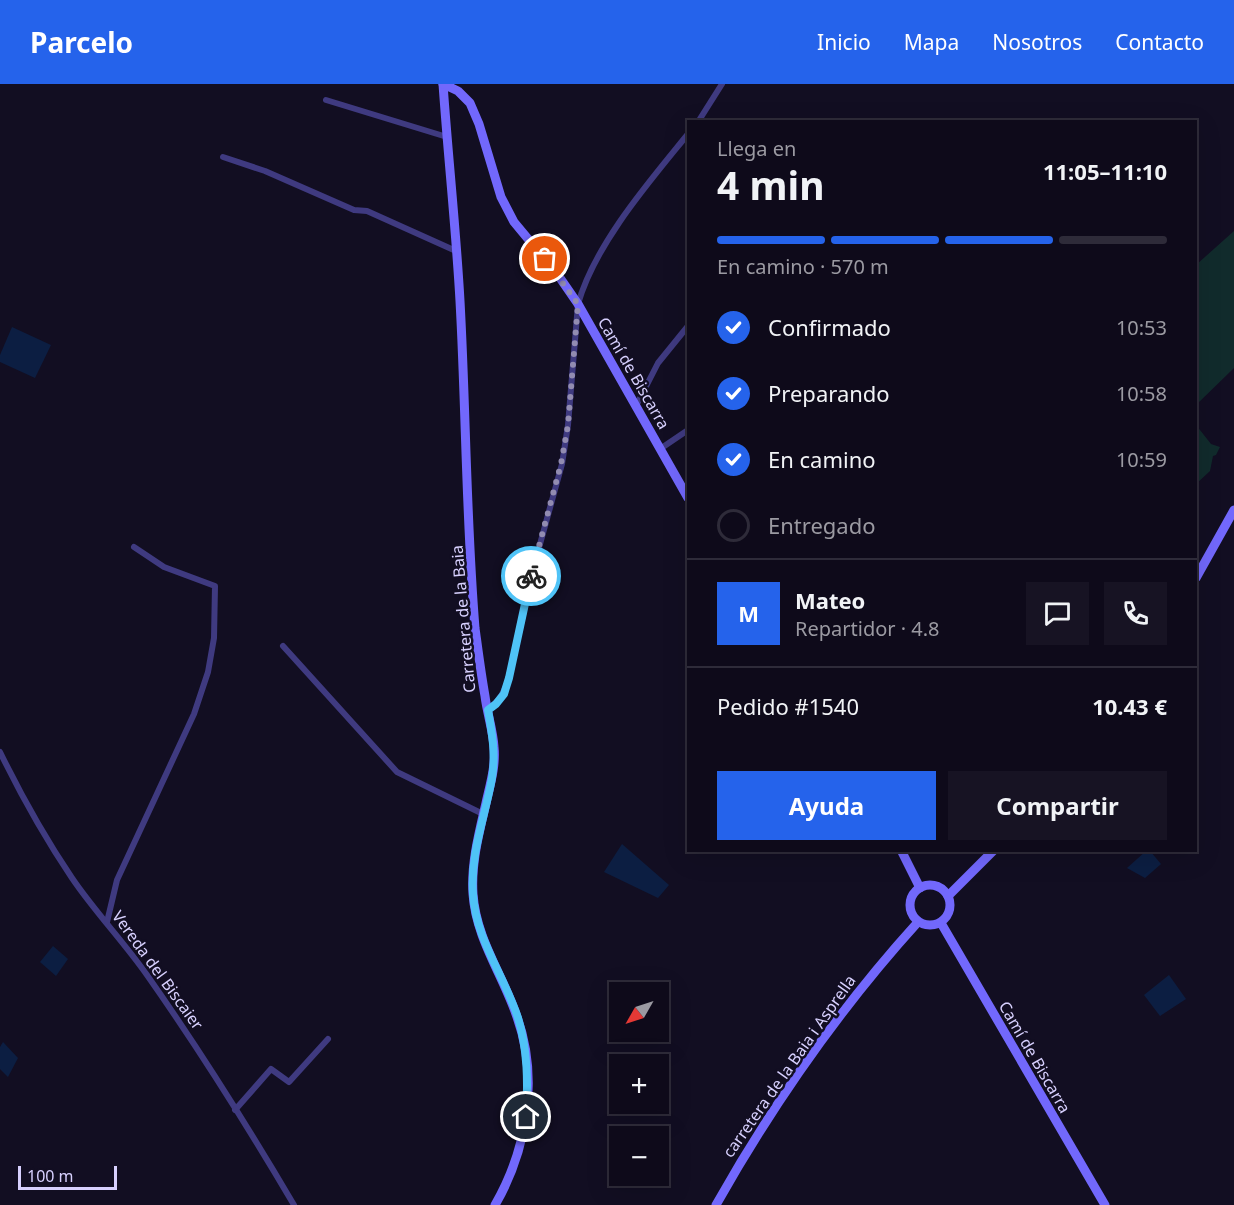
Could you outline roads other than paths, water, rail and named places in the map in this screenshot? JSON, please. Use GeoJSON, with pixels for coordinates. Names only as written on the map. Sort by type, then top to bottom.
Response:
{"type":"FeatureCollection","features":[{"type":"Feature","properties":{"kind":"main road","name":"Carretera de la Baia"},"geometry":{"type":"LineString","coordinates":[[443,84],[456,251],[476,629],[494,747],[492,777],[473,864],[473,894],[477,924],[518,1018],[525,1052],[527,1088],[526,1117],[518,1156],[506,1186],[495,1205]]}},
{"type":"Feature","properties":{"kind":"main road","name":"Camí de Biscarra"},"geometry":{"type":"LineString","coordinates":[[443,84],[458,91],[470,103],[479,124],[501,197],[514,222],[558,275],[578,304],[687,496]]}},
{"type":"Feature","properties":{"kind":"main road"},"geometry":{"type":"LineString","coordinates":[[1197,577],[1208,553],[1234,510]]}},
{"type":"Feature","properties":{"kind":"main road"},"geometry":{"type":"LineString","coordinates":[[902,852],[920,888]]}},
{"type":"Feature","properties":{"kind":"main road"},"geometry":{"type":"LineString","coordinates":[[948,896],[991,852]]}},
{"type":"Feature","properties":{"kind":"main road"},"geometry":{"type":"LineString","coordinates":[[935,885],[948,896],[951,909],[948,916],[940,923],[931,926],[918,922],[911,912],[913,894],[920,888],[935,885]]}},
{"type":"Feature","properties":{"kind":"main road","name":"carretera de la Baia i Asprella"},"geometry":{"type":"LineString","coordinates":[[716,1205],[762,1127],[844,1009],[918,922]]}},
{"type":"Feature","properties":{"kind":"main road","name":"Camí de Biscarra"},"geometry":{"type":"LineString","coordinates":[[940,923],[1105,1205]]}},
{"type":"Feature","properties":{"kind":"street"},"geometry":{"type":"LineString","coordinates":[[699,120],[722,84]]}},
{"type":"Feature","properties":{"kind":"street"},"geometry":{"type":"LineString","coordinates":[[326,100],[447,137]]}},
{"type":"Feature","properties":{"kind":"street"},"geometry":{"type":"LineString","coordinates":[[488,710],[504,694],[509,678],[534,566],[561,464],[568,425],[578,304],[582,289],[611,235],[687,135]]}},
{"type":"Feature","properties":{"kind":"street"},"geometry":{"type":"LineString","coordinates":[[223,157],[265,171],[354,210],[367,211],[456,251]]}},
{"type":"Feature","properties":{"kind":"street"},"geometry":{"type":"LineString","coordinates":[[636,406],[658,363],[687,327]]}},
{"type":"Feature","properties":{"kind":"street"},"geometry":{"type":"LineString","coordinates":[[660,449],[687,431]]}},
{"type":"Feature","properties":{"kind":"street"},"geometry":{"type":"LineString","coordinates":[[107,922],[117,880],[194,714],[208,672],[214,638],[215,586],[164,567],[134,547]]}},
{"type":"Feature","properties":{"kind":"street"},"geometry":{"type":"LineString","coordinates":[[283,646],[397,772],[483,814]]}},
{"type":"Feature","properties":{"kind":"street","name":"Vereda del Biscaier"},"geometry":{"type":"LineString","coordinates":[[0,752],[33,814],[73,879],[165,1001],[294,1205]]}},
{"type":"Feature","properties":{"kind":"street"},"geometry":{"type":"LineString","coordinates":[[235,1110],[271,1070],[289,1082],[328,1039]]}},
{"type":"Feature","properties":{"kind":"water"},"geometry":{"type":"Polygon","coordinates":[[[12,327],[51,345],[35,378],[0,362],[0,355],[12,327]]]}},
{"type":"Feature","properties":{"kind":"water"},"geometry":{"type":"Polygon","coordinates":[[[622,844],[669,885],[658,898],[604,872],[622,844]]]}},
{"type":"Feature","properties":{"kind":"water"},"geometry":{"type":"Polygon","coordinates":[[[1145,852],[1151,852],[1161,864],[1145,878],[1127,868],[1145,852]]]}},
{"type":"Feature","properties":{"kind":"water"},"geometry":{"type":"Polygon","coordinates":[[[53,946],[68,959],[56,976],[40,962],[53,946]]]}},
{"type":"Feature","properties":{"kind":"water"},"geometry":{"type":"Polygon","coordinates":[[[1169,975],[1186,999],[1160,1016],[1144,995],[1169,975]]]}},
{"type":"Feature","properties":{"kind":"water"},"geometry":{"type":"Polygon","coordinates":[[[3,1042],[18,1058],[8,1077],[0,1069],[0,1047],[3,1042]]]}}]}
